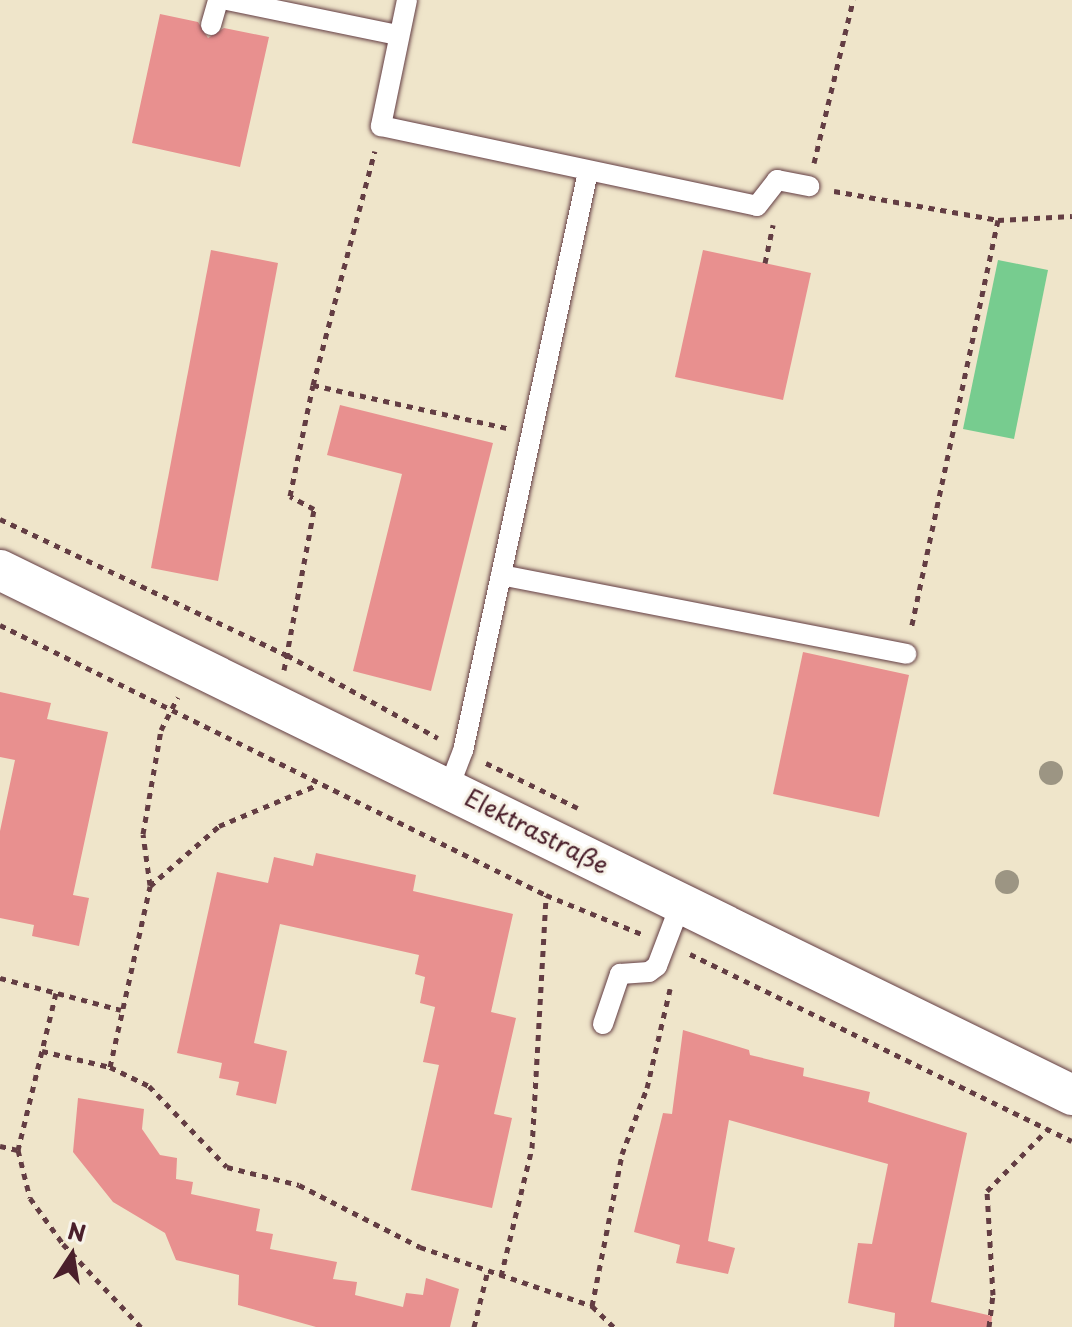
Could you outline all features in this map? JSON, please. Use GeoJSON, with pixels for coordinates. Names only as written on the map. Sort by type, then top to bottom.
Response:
{"type":"FeatureCollection","features":[{"type":"Feature","properties":{"kind":"street","name":"Elektrastraße"},"geometry":{"type":"LineString","coordinates":[[0,570],[195,665],[456,769],[681,903],[1072,1095]]}},
{"type":"Feature","properties":{"kind":"lane"},"geometry":{"type":"LineString","coordinates":[[211,25],[218,0]]}},
{"type":"Feature","properties":{"kind":"lane"},"geometry":{"type":"LineString","coordinates":[[227,0],[397,35]]}},
{"type":"Feature","properties":{"kind":"lane"},"geometry":{"type":"LineString","coordinates":[[407,0],[397,35],[381,126],[757,206],[777,180],[809,186]]}},
{"type":"Feature","properties":{"kind":"lane"},"geometry":{"type":"LineString","coordinates":[[456,769],[588,172]]}},
{"type":"Feature","properties":{"kind":"lane"},"geometry":{"type":"LineString","coordinates":[[501,575],[906,654]]}},
{"type":"Feature","properties":{"kind":"lane"},"geometry":{"type":"LineString","coordinates":[[603,1024],[620,974],[654,970],[673,946],[681,903]]}},
{"type":"Feature","properties":{"kind":"path"},"geometry":{"type":"LineString","coordinates":[[853,0],[809,186],[998,220],[1072,216]]}},
{"type":"Feature","properties":{"kind":"path"},"geometry":{"type":"LineString","coordinates":[[287,655],[314,509],[290,496],[313,385],[381,126]]}},
{"type":"Feature","properties":{"kind":"path"},"geometry":{"type":"LineString","coordinates":[[906,654],[998,220]]}},
{"type":"Feature","properties":{"kind":"path"},"geometry":{"type":"LineString","coordinates":[[313,385],[532,434]]}},
{"type":"Feature","properties":{"kind":"path"},"geometry":{"type":"LineString","coordinates":[[0,519],[287,655],[456,769],[590,815]]}},
{"type":"Feature","properties":{"kind":"path"},"geometry":{"type":"LineString","coordinates":[[0,625],[318,785],[546,895],[673,946],[1072,1141]]}},
{"type":"Feature","properties":{"kind":"path"},"geometry":{"type":"LineString","coordinates":[[110,1067],[150,886],[143,834],[161,730],[195,665]]}},
{"type":"Feature","properties":{"kind":"path"},"geometry":{"type":"LineString","coordinates":[[150,886],[219,826],[318,785]]}},
{"type":"Feature","properties":{"kind":"path"},"geometry":{"type":"LineString","coordinates":[[501,1276],[532,1148],[546,895]]}},
{"type":"Feature","properties":{"kind":"path"},"geometry":{"type":"LineString","coordinates":[[592,1306],[622,1154],[647,1088],[673,946]]}},
{"type":"Feature","properties":{"kind":"path"},"geometry":{"type":"LineString","coordinates":[[0,978],[121,1010]]}},
{"type":"Feature","properties":{"kind":"path"},"geometry":{"type":"LineString","coordinates":[[56,993],[18,1150],[30,1198],[63,1244],[141,1327]]}},
{"type":"Feature","properties":{"kind":"path"},"geometry":{"type":"LineString","coordinates":[[42,1051],[110,1067],[149,1086],[171,1104],[227,1167],[299,1185],[420,1247],[592,1306],[614,1327]]}},
{"type":"Feature","properties":{"kind":"path"},"geometry":{"type":"LineString","coordinates":[[989,1327],[993,1295],[987,1191],[1048,1129]]}},
{"type":"Feature","properties":{"kind":"path"},"geometry":{"type":"LineString","coordinates":[[0,1146],[18,1150]]}},
{"type":"Feature","properties":{"kind":"path"},"geometry":{"type":"LineString","coordinates":[[474,1327],[488,1270]]}},
{"type":"Feature","properties":{"kind":"green space"},"geometry":{"type":"Polygon","coordinates":[[[998,260],[1048,270],[1014,439],[963,429],[998,260]]]}},
{"type":"Feature","properties":{"kind":"building"},"geometry":{"type":"Polygon","coordinates":[[[160,14],[198,22],[208,38],[224,28],[269,37],[240,167],[132,143],[160,14]]]}},
{"type":"Feature","properties":{"kind":"building"},"geometry":{"type":"Polygon","coordinates":[[[211,250],[278,263],[218,581],[151,568],[211,250]]]}},
{"type":"Feature","properties":{"kind":"building"},"geometry":{"type":"Polygon","coordinates":[[[703,250],[811,273],[783,400],[675,377],[703,250]]]}},
{"type":"Feature","properties":{"kind":"building"},"geometry":{"type":"Polygon","coordinates":[[[340,405],[493,443],[431,691],[353,671],[402,474],[327,455],[340,405]]]}},
{"type":"Feature","properties":{"kind":"building"},"geometry":{"type":"Polygon","coordinates":[[[803,652],[909,675],[879,817],[773,794],[803,652]]]}},
{"type":"Feature","properties":{"kind":"building"},"geometry":{"type":"Polygon","coordinates":[[[0,692],[51,703],[47,719],[108,732],[73,895],[89,898],[79,946],[32,936],[34,925],[0,918],[0,831],[15,760],[0,757],[0,692]]]}},
{"type":"Feature","properties":{"kind":"building"},"geometry":{"type":"Polygon","coordinates":[[[316,853],[416,875],[413,891],[513,914],[491,1012],[516,1018],[494,1114],[512,1118],[492,1208],[411,1190],[439,1065],[423,1062],[435,1007],[420,1003],[425,977],[415,974],[419,955],[280,924],[254,1043],[287,1051],[276,1104],[236,1095],[239,1082],[219,1078],[222,1063],[177,1053],[217,872],[268,883],[274,857],[313,866],[316,853]]]}},
{"type":"Feature","properties":{"kind":"building"},"geometry":{"type":"Polygon","coordinates":[[[683,1030],[749,1050],[750,1055],[804,1068],[803,1076],[870,1092],[868,1102],[967,1133],[931,1302],[992,1316],[991,1327],[894,1327],[895,1313],[848,1303],[858,1243],[872,1244],[888,1164],[729,1120],[708,1241],[735,1248],[728,1274],[676,1263],[680,1245],[634,1232],[663,1113],[672,1114],[683,1030]]]}},
{"type":"Feature","properties":{"kind":"building"},"geometry":{"type":"Polygon","coordinates":[[[78,1098],[144,1109],[142,1129],[160,1155],[177,1158],[176,1179],[193,1182],[191,1194],[260,1209],[256,1231],[273,1234],[270,1249],[337,1262],[333,1279],[357,1282],[355,1295],[403,1307],[406,1293],[423,1295],[426,1278],[459,1289],[450,1327],[316,1327],[238,1305],[239,1275],[176,1260],[165,1233],[113,1202],[73,1152],[78,1098]]]}}]}
